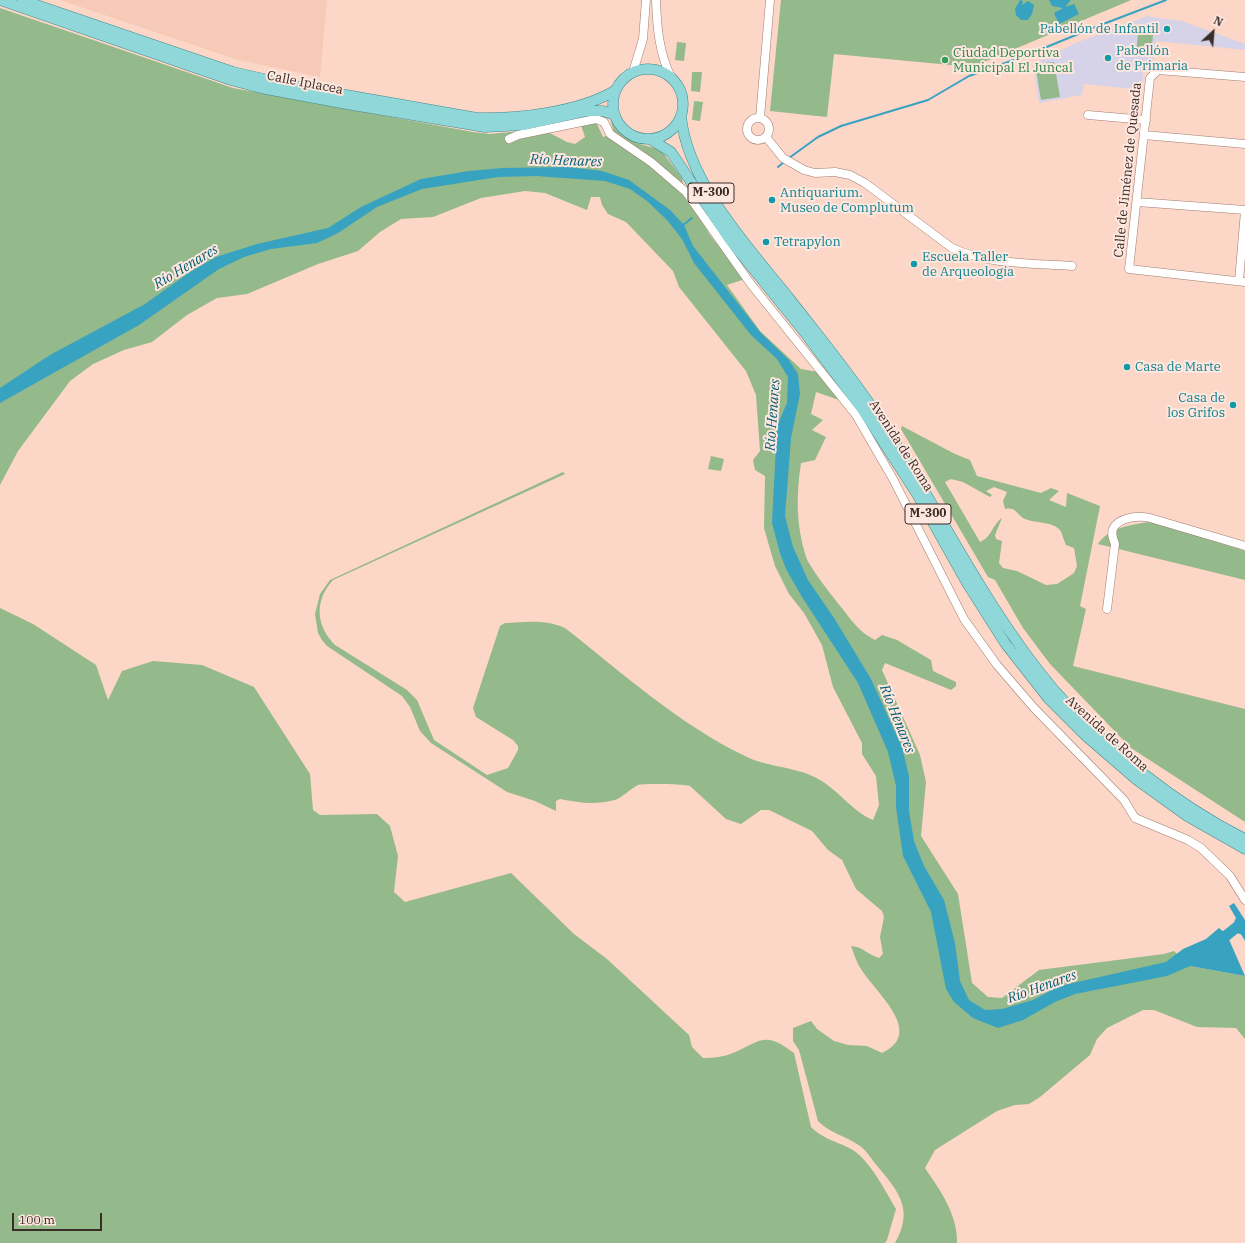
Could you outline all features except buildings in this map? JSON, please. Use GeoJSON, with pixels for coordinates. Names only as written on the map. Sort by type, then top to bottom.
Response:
{"type":"FeatureCollection","features":[{"type":"Feature","properties":{"kind":"main road","name":"Calle Iplacea"},"geometry":{"type":"LineString","coordinates":[[0,0],[231,80],[301,96],[485,127],[523,125],[586,111],[603,111],[615,115]]}},
{"type":"Feature","properties":{"kind":"main road","name":"Calle Iplacea"},"geometry":{"type":"LineString","coordinates":[[22,0],[248,76],[302,88],[477,118],[503,119],[528,116],[582,105],[599,99],[616,90]]}},
{"type":"Feature","properties":{"kind":"main road"},"geometry":{"type":"LineString","coordinates":[[615,115],[613,107],[616,90],[623,79],[633,72],[646,68],[660,70],[671,77]]}},
{"type":"Feature","properties":{"kind":"main road","name":"M-300"},"geometry":{"type":"LineString","coordinates":[[671,77],[678,85],[682,95],[684,105],[681,116]]}},
{"type":"Feature","properties":{"kind":"main road","name":"M-300"},"geometry":{"type":"LineString","coordinates":[[615,115],[620,125],[628,133],[638,137],[650,139]]}},
{"type":"Feature","properties":{"kind":"main road"},"geometry":{"type":"LineString","coordinates":[[650,139],[663,136],[674,127],[681,116]]}},
{"type":"Feature","properties":{"kind":"main road","name":"Avenida de Roma"},"geometry":{"type":"LineString","coordinates":[[681,116],[682,128],[696,168],[721,210],[738,235],[809,324],[878,416],[925,489],[974,577],[1013,639],[1055,691],[1093,729],[1141,772],[1191,808],[1245,839]]}},
{"type":"Feature","properties":{"kind":"main road","name":"Avenida de Roma"},"geometry":{"type":"LineString","coordinates":[[650,139],[671,152],[730,240],[802,329],[862,409],[917,494],[967,582],[1005,643],[1048,698],[1086,736],[1137,780],[1187,816],[1245,849]]}},
{"type":"Feature","properties":{"kind":"street"},"geometry":{"type":"LineString","coordinates":[[633,72],[643,39],[646,0]]}},
{"type":"Feature","properties":{"kind":"street","name":"M-300"},"geometry":{"type":"LineString","coordinates":[[656,0],[657,24],[662,57],[671,77]]}},
{"type":"Feature","properties":{"kind":"street"},"geometry":{"type":"LineString","coordinates":[[760,118],[770,0]]}},
{"type":"Feature","properties":{"kind":"street","name":"Calle de Jiménez de Quesada"},"geometry":{"type":"LineString","coordinates":[[1242,281],[1129,269],[1150,78],[1158,70],[1245,77]]}},
{"type":"Feature","properties":{"kind":"street"},"geometry":{"type":"LineString","coordinates":[[1088,115],[1146,120]]}},
{"type":"Feature","properties":{"kind":"street"},"geometry":{"type":"LineString","coordinates":[[754,118],[760,118],[766,121],[769,126],[769,132],[766,137],[761,140],[755,140],[747,132],[747,126],[754,118]]}},
{"type":"Feature","properties":{"kind":"street"},"geometry":{"type":"LineString","coordinates":[[508,139],[518,135],[596,119],[604,122],[610,134],[651,162],[686,192],[750,283],[856,415],[892,479],[964,619],[997,665],[1034,708],[1124,800],[1136,818],[1188,840],[1201,848],[1230,876],[1245,900]]}},
{"type":"Feature","properties":{"kind":"street"},"geometry":{"type":"LineString","coordinates":[[1144,135],[1245,144]]}},
{"type":"Feature","properties":{"kind":"street"},"geometry":{"type":"LineString","coordinates":[[766,137],[786,160],[804,170],[815,173],[835,172],[850,175],[865,183],[952,248],[968,255],[988,260],[1072,266]]}},
{"type":"Feature","properties":{"kind":"street"},"geometry":{"type":"LineString","coordinates":[[1137,202],[1245,211],[1242,281]]}},
{"type":"Feature","properties":{"kind":"street"},"geometry":{"type":"LineString","coordinates":[[1107,609],[1114,544],[1112,534],[1117,524],[1125,520],[1139,515],[1245,546]]}},
{"type":"Feature","properties":{"kind":"shaded area"},"geometry":{"type":"Polygon","coordinates":[[[60,0],[327,0],[320,77],[238,60],[60,0]]]}},
{"type":"Feature","properties":{"kind":"shaded area"},"geometry":{"type":"Polygon","coordinates":[[[1150,15],[1150,17],[1182,21],[1245,44],[1245,50],[1156,41],[1153,63],[1144,63],[1142,90],[1084,84],[1082,95],[1039,103],[1033,64],[1076,43],[1150,15]]]}},
{"type":"Feature","properties":{"kind":"green space","name":"Ciudad Deportiva Municipal El Juncal"},"geometry":{"type":"Polygon","coordinates":[[[781,0],[1131,0],[972,67],[834,54],[827,117],[770,111],[781,0]]]}},
{"type":"Feature","properties":{"kind":"green space"},"geometry":{"type":"Polygon","coordinates":[[[0,8],[233,88],[473,132],[490,134],[542,129],[567,142],[575,144],[585,137],[581,125],[596,122],[603,137],[614,133],[611,122],[614,123],[624,135],[636,143],[661,150],[682,178],[684,192],[710,235],[745,279],[727,285],[760,331],[801,369],[818,372],[842,401],[816,392],[811,414],[823,420],[812,430],[826,437],[815,460],[801,463],[798,487],[798,510],[800,534],[808,562],[856,626],[864,633],[875,640],[882,635],[897,640],[931,660],[933,671],[956,682],[956,686],[951,690],[885,663],[882,670],[920,755],[926,782],[921,836],[958,894],[972,983],[988,997],[1002,998],[1039,970],[1164,954],[1174,951],[1190,966],[1245,976],[1245,1039],[1236,1028],[1197,1027],[1154,1010],[1143,1010],[1107,1028],[1097,1039],[1090,1055],[1040,1097],[1029,1104],[1015,1105],[997,1111],[935,1150],[925,1168],[947,1203],[955,1223],[957,1243],[895,1243],[901,1231],[904,1211],[898,1193],[863,1148],[827,1129],[818,1121],[799,1050],[793,1041],[793,1028],[811,1021],[817,1029],[834,1041],[848,1045],[867,1046],[882,1053],[894,1045],[899,1035],[898,1024],[893,1012],[859,966],[851,946],[858,947],[879,958],[883,954],[880,937],[884,917],[882,911],[856,889],[842,860],[828,850],[812,831],[769,810],[761,810],[741,824],[726,819],[690,786],[686,785],[641,784],[615,800],[601,803],[560,799],[556,801],[556,811],[535,801],[507,792],[431,743],[420,731],[410,707],[402,696],[327,646],[318,633],[315,614],[320,594],[330,580],[563,472],[565,474],[333,580],[327,588],[320,605],[321,622],[329,638],[335,645],[407,690],[417,700],[434,740],[487,775],[508,768],[518,750],[518,746],[513,740],[476,717],[473,708],[500,626],[505,623],[528,622],[543,622],[558,625],[565,628],[629,680],[697,729],[754,760],[811,775],[827,785],[859,812],[873,820],[879,805],[876,776],[862,754],[862,743],[833,687],[822,645],[804,613],[789,594],[775,566],[764,528],[765,476],[755,470],[753,460],[760,451],[756,395],[746,371],[679,287],[673,271],[626,222],[608,214],[602,205],[600,197],[591,197],[587,210],[545,193],[525,191],[481,198],[433,217],[401,219],[380,232],[358,251],[318,264],[247,294],[217,298],[187,315],[152,342],[124,350],[93,364],[70,381],[18,451],[0,485],[0,8]]]}},
{"type":"Feature","properties":{"kind":"green space"},"geometry":{"type":"Polygon","coordinates":[[[1139,25],[1154,26],[1151,54],[1136,53],[1139,25]]]}},
{"type":"Feature","properties":{"kind":"green space"},"geometry":{"type":"Polygon","coordinates":[[[677,42],[686,43],[684,61],[675,60],[677,42]]]}},
{"type":"Feature","properties":{"kind":"green space"},"geometry":{"type":"Polygon","coordinates":[[[1054,62],[1060,97],[1041,100],[1035,64],[1054,62]]]}},
{"type":"Feature","properties":{"kind":"green space"},"geometry":{"type":"Polygon","coordinates":[[[692,72],[702,72],[700,92],[691,91],[692,72]]]}},
{"type":"Feature","properties":{"kind":"green space"},"geometry":{"type":"Polygon","coordinates":[[[694,101],[703,102],[700,121],[692,120],[694,101]]]}},
{"type":"Feature","properties":{"kind":"green space"},"geometry":{"type":"Polygon","coordinates":[[[902,426],[955,454],[970,460],[977,476],[1041,493],[1051,488],[1059,491],[1049,500],[1066,507],[1067,493],[1100,506],[1080,606],[1086,609],[1073,666],[1245,709],[1245,822],[1131,748],[1050,664],[1023,628],[995,580],[988,577],[901,429],[902,426]],[[951,479],[945,482],[980,542],[990,534],[1002,518],[995,535],[996,539],[1002,541],[999,563],[1003,568],[1017,571],[1046,585],[1057,584],[1074,573],[1077,566],[1074,548],[1066,545],[1060,530],[1047,523],[1027,520],[1011,509],[1005,509],[1003,501],[1007,492],[994,487],[986,491],[992,495],[990,497],[963,482],[951,479]]]}},
{"type":"Feature","properties":{"kind":"green space"},"geometry":{"type":"Polygon","coordinates":[[[711,456],[724,459],[721,471],[708,469],[711,456]]]}},
{"type":"Feature","properties":{"kind":"green space"},"geometry":{"type":"Polygon","coordinates":[[[1153,521],[1245,551],[1245,580],[1098,544],[1109,533],[1123,527],[1153,521]]]}},
{"type":"Feature","properties":{"kind":"green space"},"geometry":{"type":"Polygon","coordinates":[[[0,608],[33,624],[96,665],[108,700],[122,671],[153,661],[202,665],[254,687],[310,774],[313,810],[320,815],[377,814],[390,826],[398,856],[394,892],[405,902],[511,873],[574,934],[607,959],[689,1035],[692,1047],[703,1058],[733,1053],[757,1041],[764,1040],[776,1042],[794,1053],[811,1127],[828,1139],[852,1149],[863,1158],[896,1209],[885,1243],[0,1243],[0,608]]]}},
{"type":"Feature","properties":{"kind":"water"},"geometry":{"type":"Polygon","coordinates":[[[1020,0],[1023,1],[1022,5],[1028,1],[1034,5],[1032,14],[1028,20],[1021,20],[1016,15],[1015,9],[1020,0]]]}},
{"type":"Feature","properties":{"kind":"water"},"geometry":{"type":"Polygon","coordinates":[[[1049,0],[1071,0],[1065,7],[1074,4],[1079,14],[1059,24],[1054,13],[1063,8],[1052,6],[1049,0]]]}},
{"type":"Feature","properties":{"kind":"water"},"geometry":{"type":"Polygon","coordinates":[[[568,167],[602,171],[629,180],[670,210],[684,225],[693,246],[761,333],[789,360],[798,374],[800,394],[791,438],[785,516],[793,547],[808,580],[834,618],[871,679],[902,747],[909,776],[909,811],[914,841],[924,866],[944,900],[955,943],[960,981],[969,1000],[985,1010],[1002,1009],[1033,1000],[1060,986],[1166,962],[1183,949],[1206,939],[1219,928],[1227,935],[1245,976],[1190,966],[1167,976],[1075,994],[1055,1002],[1023,1020],[998,1028],[973,1018],[954,1002],[946,989],[931,912],[903,856],[896,807],[896,786],[888,752],[858,683],[802,597],[786,569],[772,523],[777,426],[787,403],[788,377],[777,359],[751,335],[694,263],[682,239],[667,220],[647,201],[630,189],[605,181],[536,176],[498,177],[422,189],[377,207],[338,233],[317,243],[271,249],[244,257],[219,269],[139,325],[0,403],[0,388],[50,355],[145,304],[190,272],[216,257],[257,244],[328,228],[361,207],[421,179],[469,171],[502,168],[568,167]]]}},
{"type":"Feature","properties":{"kind":"water"},"geometry":{"type":"Polygon","coordinates":[[[1234,903],[1245,920],[1245,941],[1234,922],[1236,918],[1229,906],[1234,903]]]}},
{"type":"Feature","properties":{"kind":"waterway"},"geometry":{"type":"LineString","coordinates":[[789,158],[818,137],[841,126],[928,100],[969,76],[1022,57],[1166,0]]}},
{"type":"Feature","properties":{"kind":"waterway"},"geometry":{"type":"LineString","coordinates":[[778,167],[784,162]]}},
{"type":"Feature","properties":{"kind":"waterway"},"geometry":{"type":"LineString","coordinates":[[682,226],[692,218]]}},
{"type":"Feature","properties":{"kind":"waterway","name":"Río Henares"},"geometry":{"type":"LineString","coordinates":[[1215,942],[1237,927],[1245,930]]}},
{"type":"Feature","properties":{"kind":"place","name":"Pabellón de Infantil"},"geometry":{"type":"Point","coordinates":[1167,29]}},
{"type":"Feature","properties":{"kind":"place","name":"Pabellón de Primaria"},"geometry":{"type":"Point","coordinates":[1108,58]}},
{"type":"Feature","properties":{"kind":"place","name":"Ciudad Deportiva Municipal El Juncal"},"geometry":{"type":"Point","coordinates":[945,60]}},
{"type":"Feature","properties":{"kind":"place","name":"Antiquarium. Museo de Complutum"},"geometry":{"type":"Point","coordinates":[772,200]}},
{"type":"Feature","properties":{"kind":"place","name":"Tetrapylon"},"geometry":{"type":"Point","coordinates":[766,242]}},
{"type":"Feature","properties":{"kind":"place","name":"Escuela Taller de Arqueología"},"geometry":{"type":"Point","coordinates":[914,264]}},
{"type":"Feature","properties":{"kind":"place","name":"Casa de Marte"},"geometry":{"type":"Point","coordinates":[1127,367]}},
{"type":"Feature","properties":{"kind":"place","name":"Casa de los Grifos"},"geometry":{"type":"Point","coordinates":[1233,405]}}]}
